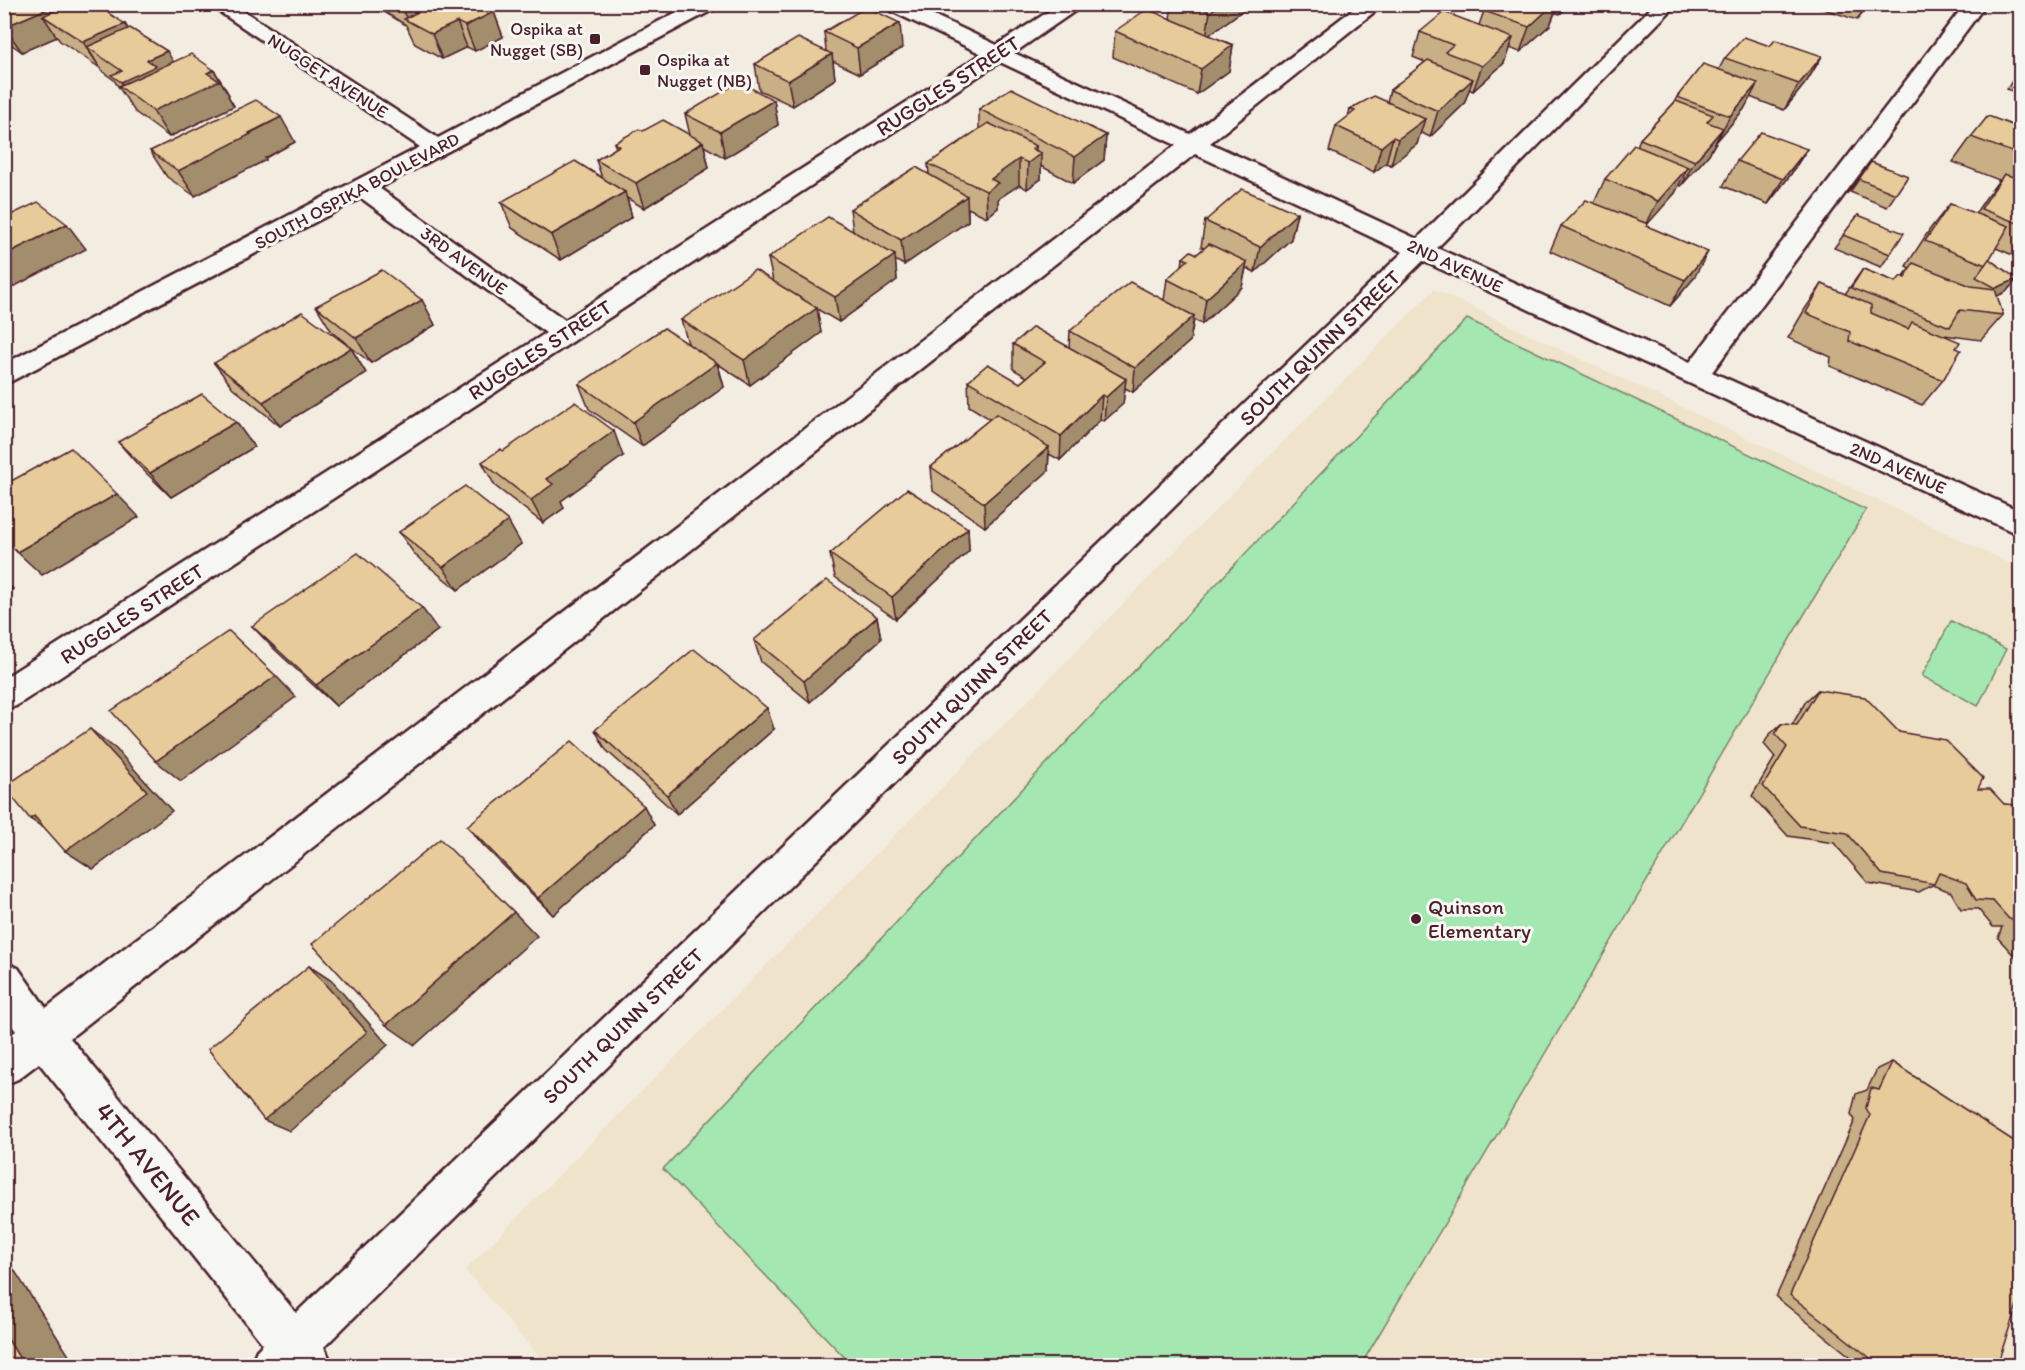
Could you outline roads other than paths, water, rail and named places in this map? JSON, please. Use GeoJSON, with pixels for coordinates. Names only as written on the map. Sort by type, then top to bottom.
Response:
{"type":"FeatureCollection","features":[{"type":"Feature","properties":{"kind":"street","name":"NUGGET AVENUE"},"geometry":{"type":"LineString","coordinates":[[218,4],[438,148]]}},
{"type":"Feature","properties":{"kind":"street","name":"SOUTH OSPIKA BOULEVARD"},"geometry":{"type":"LineString","coordinates":[[4,376],[709,4]]}},
{"type":"Feature","properties":{"kind":"street","name":"2ND AVENUE"},"geometry":{"type":"LineString","coordinates":[[892,4],[1420,250],[1695,375],[2018,516]]}},
{"type":"Feature","properties":{"kind":"street","name":"RUGGLES STREET"},"geometry":{"type":"LineString","coordinates":[[4,696],[1075,4]]}},
{"type":"Feature","properties":{"kind":"street"},"geometry":{"type":"LineString","coordinates":[[4,1065],[1374,4]]}},
{"type":"Feature","properties":{"kind":"street","name":"SOUTH QUINN STREET"},"geometry":{"type":"LineString","coordinates":[[293,1358],[1420,250],[1667,4]]}},
{"type":"Feature","properties":{"kind":"street"},"geometry":{"type":"LineString","coordinates":[[1695,375],[1976,4]]}},
{"type":"Feature","properties":{"kind":"street","name":"3RD AVENUE"},"geometry":{"type":"LineString","coordinates":[[363,188],[566,333]]}},
{"type":"Feature","properties":{"kind":"street","name":"4TH AVENUE"},"geometry":{"type":"LineString","coordinates":[[4,981],[42,1035],[293,1358]]}},
{"type":"Feature","properties":{"kind":"place","name":"Ospika at Nugget (SB)"},"geometry":{"type":"Point","coordinates":[595,39]}},
{"type":"Feature","properties":{"kind":"place","name":"Ospika at Nugget (NB)"},"geometry":{"type":"Point","coordinates":[645,70]}},
{"type":"Feature","properties":{"kind":"place","name":"Quinson Elementary"},"geometry":{"type":"Point","coordinates":[1416,919]}}]}
